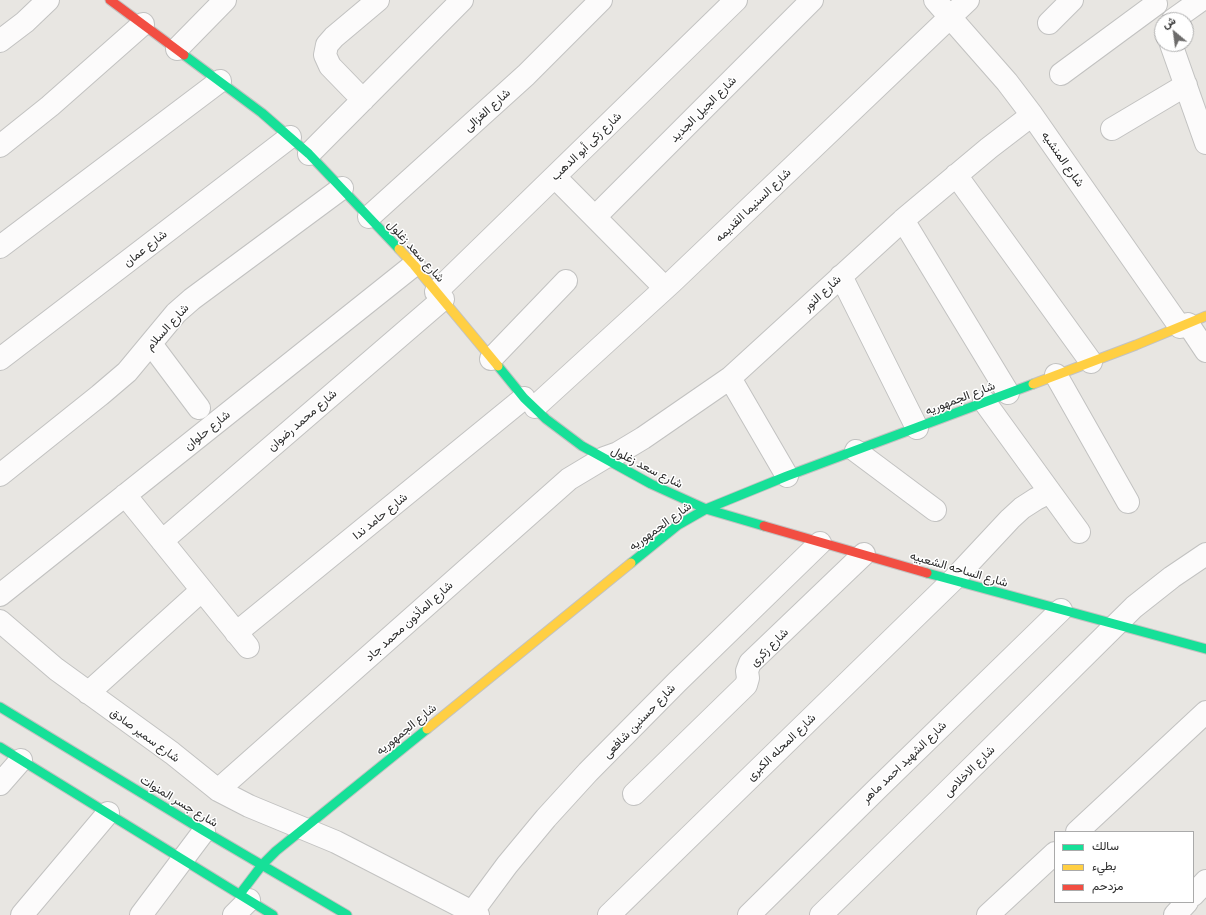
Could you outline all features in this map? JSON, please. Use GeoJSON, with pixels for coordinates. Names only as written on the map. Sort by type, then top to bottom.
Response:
{"type":"FeatureCollection","features":[{"type":"Feature","properties":{"kind":"street"},"geometry":{"type":"LineString","coordinates":[[0,41],[25,22],[48,0]]}},
{"type":"Feature","properties":{"kind":"street"},"geometry":{"type":"LineString","coordinates":[[177,49],[225,0]]}},
{"type":"Feature","properties":{"kind":"street"},"geometry":{"type":"LineString","coordinates":[[363,100],[330,66],[325,55],[327,45],[334,37],[378,0]]}},
{"type":"Feature","properties":{"kind":"street"},"geometry":{"type":"LineString","coordinates":[[309,154],[462,0]]}},
{"type":"Feature","properties":{"kind":"street","name":"شارع الغزالى"},"geometry":{"type":"LineString","coordinates":[[370,217],[526,75],[601,0]]}},
{"type":"Feature","properties":{"kind":"street","name":"شارع زكى أبو الدهب"},"geometry":{"type":"LineString","coordinates":[[439,296],[555,177],[736,0]]}},
{"type":"Feature","properties":{"kind":"street","name":"شارع الجيل الجديد"},"geometry":{"type":"LineString","coordinates":[[595,217],[812,0]]}},
{"type":"Feature","properties":{"kind":"street","name":"شارع المنشيه"},"geometry":{"type":"LineString","coordinates":[[936,0],[1007,82],[1191,322],[1206,351]]}},
{"type":"Feature","properties":{"kind":"street","name":"شارع السنيما القديمه"},"geometry":{"type":"LineString","coordinates":[[529,403],[665,288],[968,0]]}},
{"type":"Feature","properties":{"kind":"street"},"geometry":{"type":"LineString","coordinates":[[1049,23],[1072,0]]}},
{"type":"Feature","properties":{"kind":"street"},"geometry":{"type":"LineString","coordinates":[[1184,12],[1201,0]]}},
{"type":"Feature","properties":{"kind":"street","name":"شارع سعد زغلول"},"geometry":{"type":"LineString","coordinates":[[122,3],[143,24],[262,113],[309,154],[414,265],[491,359],[529,403],[546,419],[582,446],[651,484],[706,509]]}},
{"type":"Feature","properties":{"kind":"street"},"geometry":{"type":"LineString","coordinates":[[1061,74],[1158,8]]}},
{"type":"Feature","properties":{"kind":"street"},"geometry":{"type":"LineString","coordinates":[[0,146],[50,106],[143,24]]}},
{"type":"Feature","properties":{"kind":"street"},"geometry":{"type":"LineString","coordinates":[[1174,52],[1206,143]]}},
{"type":"Feature","properties":{"kind":"street"},"geometry":{"type":"LineString","coordinates":[[0,247],[220,81]]}},
{"type":"Feature","properties":{"kind":"street"},"geometry":{"type":"LineString","coordinates":[[1112,129],[1186,85]]}},
{"type":"Feature","properties":{"kind":"street","name":"شارع النور"},"geometry":{"type":"LineString","coordinates":[[604,458],[618,453],[643,438],[730,378],[757,355],[903,220],[956,175],[1032,115]]}},
{"type":"Feature","properties":{"kind":"street","name":"شارع عمان"},"geometry":{"type":"LineString","coordinates":[[0,360],[290,137]]}},
{"type":"Feature","properties":{"kind":"street"},"geometry":{"type":"LineString","coordinates":[[956,175],[1091,362]]}},
{"type":"Feature","properties":{"kind":"street"},"geometry":{"type":"LineString","coordinates":[[555,177],[665,288]]}},
{"type":"Feature","properties":{"kind":"street","name":"شارع السلام"},"geometry":{"type":"LineString","coordinates":[[0,475],[114,384],[131,368],[162,328],[192,299],[342,188]]}},
{"type":"Feature","properties":{"kind":"street"},"geometry":{"type":"LineString","coordinates":[[903,220],[1008,393]]}},
{"type":"Feature","properties":{"kind":"street","name":"شارع حلوان"},"geometry":{"type":"LineString","coordinates":[[0,595],[414,265]]}},
{"type":"Feature","properties":{"kind":"street"},"geometry":{"type":"LineString","coordinates":[[841,276],[917,428]]}},
{"type":"Feature","properties":{"kind":"street"},"geometry":{"type":"LineString","coordinates":[[491,359],[566,281]]}},
{"type":"Feature","properties":{"kind":"street","name":"شارع محمد رضوان"},"geometry":{"type":"LineString","coordinates":[[162,541],[439,296]]}},
{"type":"Feature","properties":{"kind":"street","name":"شارع الجمهوريه"},"geometry":{"type":"LineString","coordinates":[[241,903],[262,865],[276,850],[678,525],[706,509],[787,476],[1091,362],[1191,322]]}},
{"type":"Feature","properties":{"kind":"street"},"geometry":{"type":"LineString","coordinates":[[151,344],[199,408]]}},
{"type":"Feature","properties":{"kind":"street"},"geometry":{"type":"LineString","coordinates":[[1056,375],[1128,502]]}},
{"type":"Feature","properties":{"kind":"street"},"geometry":{"type":"LineString","coordinates":[[730,378],[787,476]]}},
{"type":"Feature","properties":{"kind":"street"},"geometry":{"type":"LineString","coordinates":[[984,401],[1079,532]]}},
{"type":"Feature","properties":{"kind":"street","name":"شارع حامد ندا"},"geometry":{"type":"LineString","coordinates":[[202,590],[242,640],[529,403]]}},
{"type":"Feature","properties":{"kind":"street"},"geometry":{"type":"LineString","coordinates":[[856,451],[935,510]]}},
{"type":"Feature","properties":{"kind":"street","name":"شارع المأذون محمد جاد"},"geometry":{"type":"LineString","coordinates":[[218,790],[569,480],[604,458]]}},
{"type":"Feature","properties":{"kind":"street","name":"شارع المحله الكبرى"},"geometry":{"type":"LineString","coordinates":[[608,915],[953,580],[1010,519],[1022,508],[1050,492]]}},
{"type":"Feature","properties":{"kind":"street"},"geometry":{"type":"LineString","coordinates":[[88,693],[202,590],[125,495]]}},
{"type":"Feature","properties":{"kind":"street","name":"شارع الساحه الشعبيه"},"geometry":{"type":"LineString","coordinates":[[706,509],[820,543],[1206,649]]}},
{"type":"Feature","properties":{"kind":"street","name":"شارع حسنين شافعى"},"geometry":{"type":"LineString","coordinates":[[473,914],[507,865],[546,818],[588,772],[676,682],[820,543]]}},
{"type":"Feature","properties":{"kind":"street","name":"شارع زكرى"},"geometry":{"type":"LineString","coordinates":[[634,794],[746,685],[748,678],[747,671],[750,663],[864,554]]}},
{"type":"Feature","properties":{"kind":"street","name":"شارع الاخلاص"},"geometry":{"type":"LineString","coordinates":[[821,915],[940,800],[1134,607],[1206,554]]}},
{"type":"Feature","properties":{"kind":"street","name":"شارع الشهيد احمد ماهر"},"geometry":{"type":"LineString","coordinates":[[749,915],[873,792],[1061,610]]}},
{"type":"Feature","properties":{"kind":"street","name":"شارع سمير صادق"},"geometry":{"type":"LineString","coordinates":[[0,621],[56,670],[172,753],[218,790],[249,806],[336,842],[473,914]]}},
{"type":"Feature","properties":{"kind":"street","name":"شارع جسر المنوات"},"geometry":{"type":"LineString","coordinates":[[0,707],[204,831],[347,915]]}},
{"type":"Feature","properties":{"kind":"street"},"geometry":{"type":"LineString","coordinates":[[1078,831],[1206,712]]}},
{"type":"Feature","properties":{"kind":"street"},"geometry":{"type":"LineString","coordinates":[[0,747],[182,859],[241,903],[273,915]]}},
{"type":"Feature","properties":{"kind":"street"},"geometry":{"type":"LineString","coordinates":[[0,784],[21,760]]}},
{"type":"Feature","properties":{"kind":"street"},"geometry":{"type":"LineString","coordinates":[[22,915],[108,813]]}},
{"type":"Feature","properties":{"kind":"street"},"geometry":{"type":"LineString","coordinates":[[141,915],[204,831]]}},
{"type":"Feature","properties":{"kind":"street"},"geometry":{"type":"LineString","coordinates":[[988,915],[1054,854]]}},
{"type":"Feature","properties":{"kind":"street"},"geometry":{"type":"LineString","coordinates":[[1194,894],[1206,881]]}},
{"type":"Feature","properties":{"kind":"street"},"geometry":{"type":"LineString","coordinates":[[1175,915],[1186,903]]}},
{"type":"Feature","properties":{"kind":"traffic: fast"},"geometry":{"type":"LineString","coordinates":[[184,55],[262,113],[309,154],[399,249]]}},
{"type":"Feature","properties":{"kind":"traffic: fast"},"geometry":{"type":"LineString","coordinates":[[498,366],[524,398],[546,419],[582,446],[651,484],[706,509],[764,526]]}},
{"type":"Feature","properties":{"kind":"traffic: fast"},"geometry":{"type":"LineString","coordinates":[[631,563],[678,525],[706,509],[787,476],[1033,384]]}},
{"type":"Feature","properties":{"kind":"traffic: fast"},"geometry":{"type":"LineString","coordinates":[[927,573],[1206,649]]}},
{"type":"Feature","properties":{"kind":"traffic: fast"},"geometry":{"type":"LineString","coordinates":[[0,707],[204,831],[347,915]]}},
{"type":"Feature","properties":{"kind":"traffic: fast"},"geometry":{"type":"LineString","coordinates":[[240,894],[262,865],[276,851],[427,729]]}},
{"type":"Feature","properties":{"kind":"traffic: fast"},"geometry":{"type":"LineString","coordinates":[[0,747],[273,915]]}},
{"type":"Feature","properties":{"kind":"traffic: slow"},"geometry":{"type":"LineString","coordinates":[[399,249],[498,366]]}},
{"type":"Feature","properties":{"kind":"traffic: slow"},"geometry":{"type":"LineString","coordinates":[[1033,384],[1136,345],[1206,316]]}},
{"type":"Feature","properties":{"kind":"traffic: slow"},"geometry":{"type":"LineString","coordinates":[[427,729],[631,563]]}},
{"type":"Feature","properties":{"kind":"traffic: jam"},"geometry":{"type":"LineString","coordinates":[[110,0],[184,55]]}},
{"type":"Feature","properties":{"kind":"traffic: jam"},"geometry":{"type":"LineString","coordinates":[[764,526],[927,573]]}}]}
